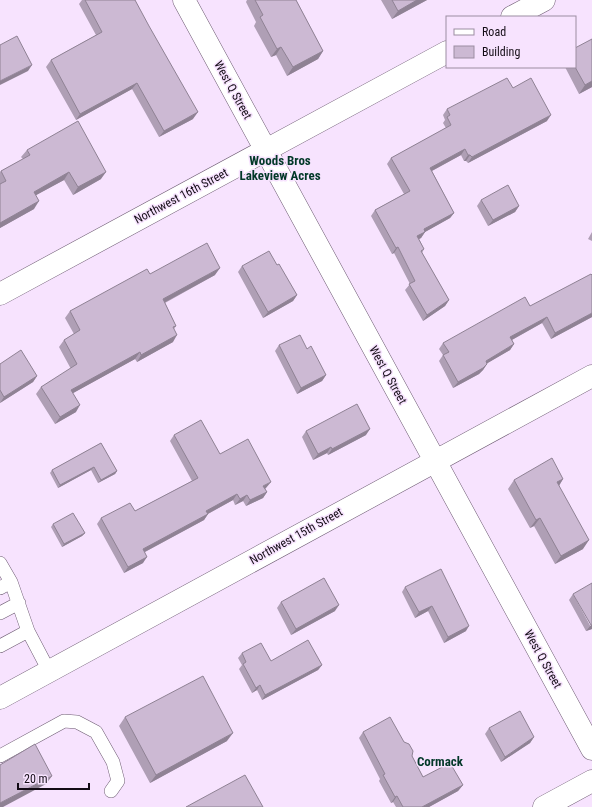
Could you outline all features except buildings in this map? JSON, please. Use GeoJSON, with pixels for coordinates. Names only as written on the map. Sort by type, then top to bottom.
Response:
{"type":"FeatureCollection","features":[{"type":"Feature","properties":{"kind":"street","name":"West Q Street"},"geometry":{"type":"LineString","coordinates":[[184,0],[592,749]]}},
{"type":"Feature","properties":{"kind":"street"},"geometry":{"type":"LineString","coordinates":[[514,16],[544,0]]}},
{"type":"Feature","properties":{"kind":"street","name":"Northwest 16th Street"},"geometry":{"type":"LineString","coordinates":[[0,294],[446,53]]}},
{"type":"Feature","properties":{"kind":"street","name":"Northwest 15th Street"},"geometry":{"type":"LineString","coordinates":[[0,698],[592,376]]}},
{"type":"Feature","properties":{"kind":"street"},"geometry":{"type":"LineString","coordinates":[[544,807],[592,780]]}},
{"type":"Feature","properties":{"kind":"lane"},"geometry":{"type":"LineString","coordinates":[[0,563],[5,585],[19,603],[28,631],[49,671]]}},
{"type":"Feature","properties":{"kind":"lane"},"geometry":{"type":"LineString","coordinates":[[0,613],[19,603]]}},
{"type":"Feature","properties":{"kind":"lane"},"geometry":{"type":"LineString","coordinates":[[0,646],[28,631]]}},
{"type":"Feature","properties":{"kind":"lane"},"geometry":{"type":"LineString","coordinates":[[0,756],[64,721],[77,722],[96,732],[113,762],[118,781],[111,791]]}},
{"type":"Feature","properties":{"kind":"district","name":"Woods Bros Lakeview Acres"},"geometry":{"type":"Point","coordinates":[280,168]}},
{"type":"Feature","properties":{"kind":"district","name":"Cormack"},"geometry":{"type":"Point","coordinates":[440,761]}}]}
